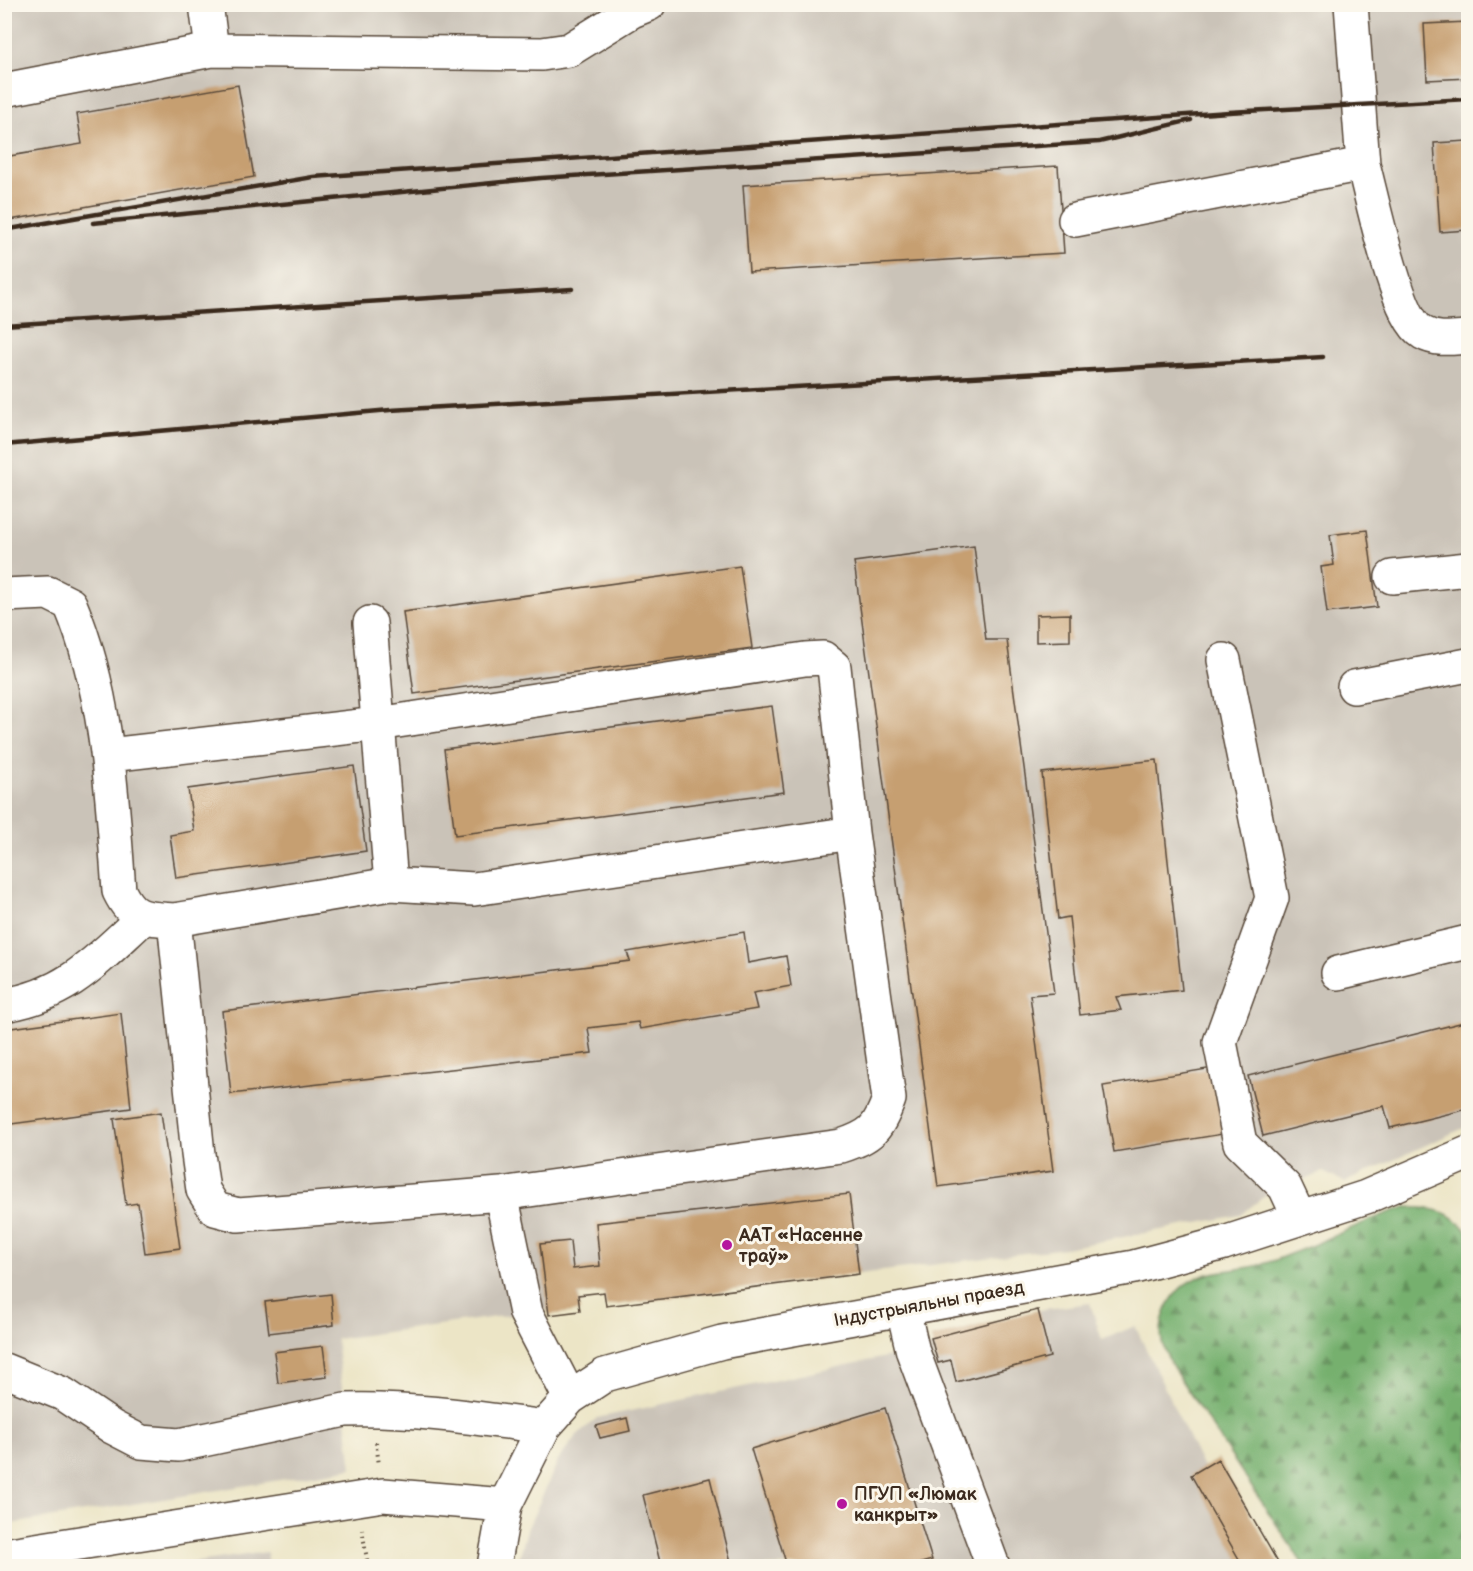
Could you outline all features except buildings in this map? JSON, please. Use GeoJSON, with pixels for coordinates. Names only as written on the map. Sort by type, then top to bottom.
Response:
{"type":"FeatureCollection","features":[{"type":"Feature","properties":{"kind":"street"},"geometry":{"type":"LineString","coordinates":[[206,4],[212,50]]}},
{"type":"Feature","properties":{"kind":"street"},"geometry":{"type":"LineString","coordinates":[[4,90],[212,50],[542,54],[568,50],[632,11],[649,4]]}},
{"type":"Feature","properties":{"kind":"street"},"geometry":{"type":"LineString","coordinates":[[1351,4],[1363,164],[1396,288],[1407,314],[1422,333],[1444,339],[1468,337]]}},
{"type":"Feature","properties":{"kind":"street"},"geometry":{"type":"LineString","coordinates":[[1075,220],[1363,164]]}},
{"type":"Feature","properties":{"kind":"street"},"geometry":{"type":"LineString","coordinates":[[1392,577],[1468,569]]}},
{"type":"Feature","properties":{"kind":"street"},"geometry":{"type":"LineString","coordinates":[[4,595],[48,593],[70,604],[83,633],[109,756],[119,891],[128,908],[159,919]]}},
{"type":"Feature","properties":{"kind":"street"},"geometry":{"type":"LineString","coordinates":[[370,623],[391,884]]}},
{"type":"Feature","properties":{"kind":"street"},"geometry":{"type":"LineString","coordinates":[[109,756],[378,724],[824,658],[834,667],[836,678],[852,833],[889,1099],[881,1121],[866,1138],[841,1146],[501,1194],[238,1215],[215,1209],[203,1190],[159,919]]}},
{"type":"Feature","properties":{"kind":"street"},"geometry":{"type":"LineString","coordinates":[[1224,660],[1272,898],[1220,1042],[1240,1143],[1285,1187],[1299,1217]]}},
{"type":"Feature","properties":{"kind":"street"},"geometry":{"type":"LineString","coordinates":[[1354,687],[1468,665]]}},
{"type":"Feature","properties":{"kind":"street"},"geometry":{"type":"LineString","coordinates":[[4,1005],[24,1002],[51,992],[78,978],[159,919],[391,884],[474,889],[852,833]]}},
{"type":"Feature","properties":{"kind":"street"},"geometry":{"type":"LineString","coordinates":[[1338,973],[1468,942]]}},
{"type":"Feature","properties":{"kind":"street","name":"Індустрыяльны праезд"},"geometry":{"type":"LineString","coordinates":[[494,1566],[505,1505],[544,1427],[570,1398],[604,1375],[657,1358],[722,1342],[1134,1267],[1224,1243],[1366,1197],[1468,1153]]}},
{"type":"Feature","properties":{"kind":"street"},"geometry":{"type":"LineString","coordinates":[[501,1194],[526,1313],[570,1398]]}},
{"type":"Feature","properties":{"kind":"street"},"geometry":{"type":"LineString","coordinates":[[903,1309],[913,1352],[993,1566]]}},
{"type":"Feature","properties":{"kind":"street"},"geometry":{"type":"LineString","coordinates":[[4,1370],[63,1394],[112,1427],[141,1442],[179,1445],[345,1410],[371,1409],[441,1413],[544,1427]]}},
{"type":"Feature","properties":{"kind":"street"},"geometry":{"type":"LineString","coordinates":[[4,1555],[384,1495],[505,1505]]}},
{"type":"Feature","properties":{"kind":"path"},"geometry":{"type":"LineString","coordinates":[[371,1409],[384,1495]]}},
{"type":"Feature","properties":{"kind":"shaded area"},"geometry":{"type":"Polygon","coordinates":[[[5,5],[1468,5],[1468,1126],[1345,1182],[1323,1172],[1265,1196],[1240,1215],[1065,1248],[606,1306],[603,1292],[579,1295],[580,1311],[549,1315],[548,1310],[336,1339],[352,1468],[5,1525],[5,5]]]}},
{"type":"Feature","properties":{"kind":"shaded area","name":"ПГУП «Люмак канкрыт»"},"geometry":{"type":"Polygon","coordinates":[[[1090,1303],[1102,1340],[1135,1326],[1203,1468],[1218,1459],[1280,1566],[517,1566],[527,1530],[558,1461],[576,1436],[597,1418],[933,1347],[931,1338],[1038,1310],[1090,1303]]]}},
{"type":"Feature","properties":{"kind":"shaded area"},"geometry":{"type":"Polygon","coordinates":[[[267,1552],[267,1566],[169,1566],[267,1552]]]}},
{"type":"Feature","properties":{"kind":"green space"},"geometry":{"type":"Polygon","coordinates":[[[1406,1207],[1440,1211],[1461,1224],[1468,1232],[1468,1566],[1304,1566],[1172,1366],[1162,1344],[1163,1319],[1174,1296],[1194,1279],[1268,1263],[1376,1217],[1406,1207]]]}},
{"type":"Feature","properties":{"kind":"railway"},"geometry":{"type":"LineString","coordinates":[[4,230],[313,177],[1229,112],[1468,99]]}},
{"type":"Feature","properties":{"kind":"railway"},"geometry":{"type":"LineString","coordinates":[[93,223],[541,178],[1099,142],[1191,120]]}},
{"type":"Feature","properties":{"kind":"railway"},"geometry":{"type":"LineString","coordinates":[[4,325],[572,289]]}},
{"type":"Feature","properties":{"kind":"railway"},"geometry":{"type":"LineString","coordinates":[[4,445],[390,410],[1323,357]]}},
{"type":"Feature","properties":{"kind":"place","name":"ААТ «Насенне траў»"},"geometry":{"type":"Point","coordinates":[727,1245]}},
{"type":"Feature","properties":{"kind":"place","name":"ПГУП «Люмак канкрыт»"},"geometry":{"type":"Point","coordinates":[842,1504]}}]}
